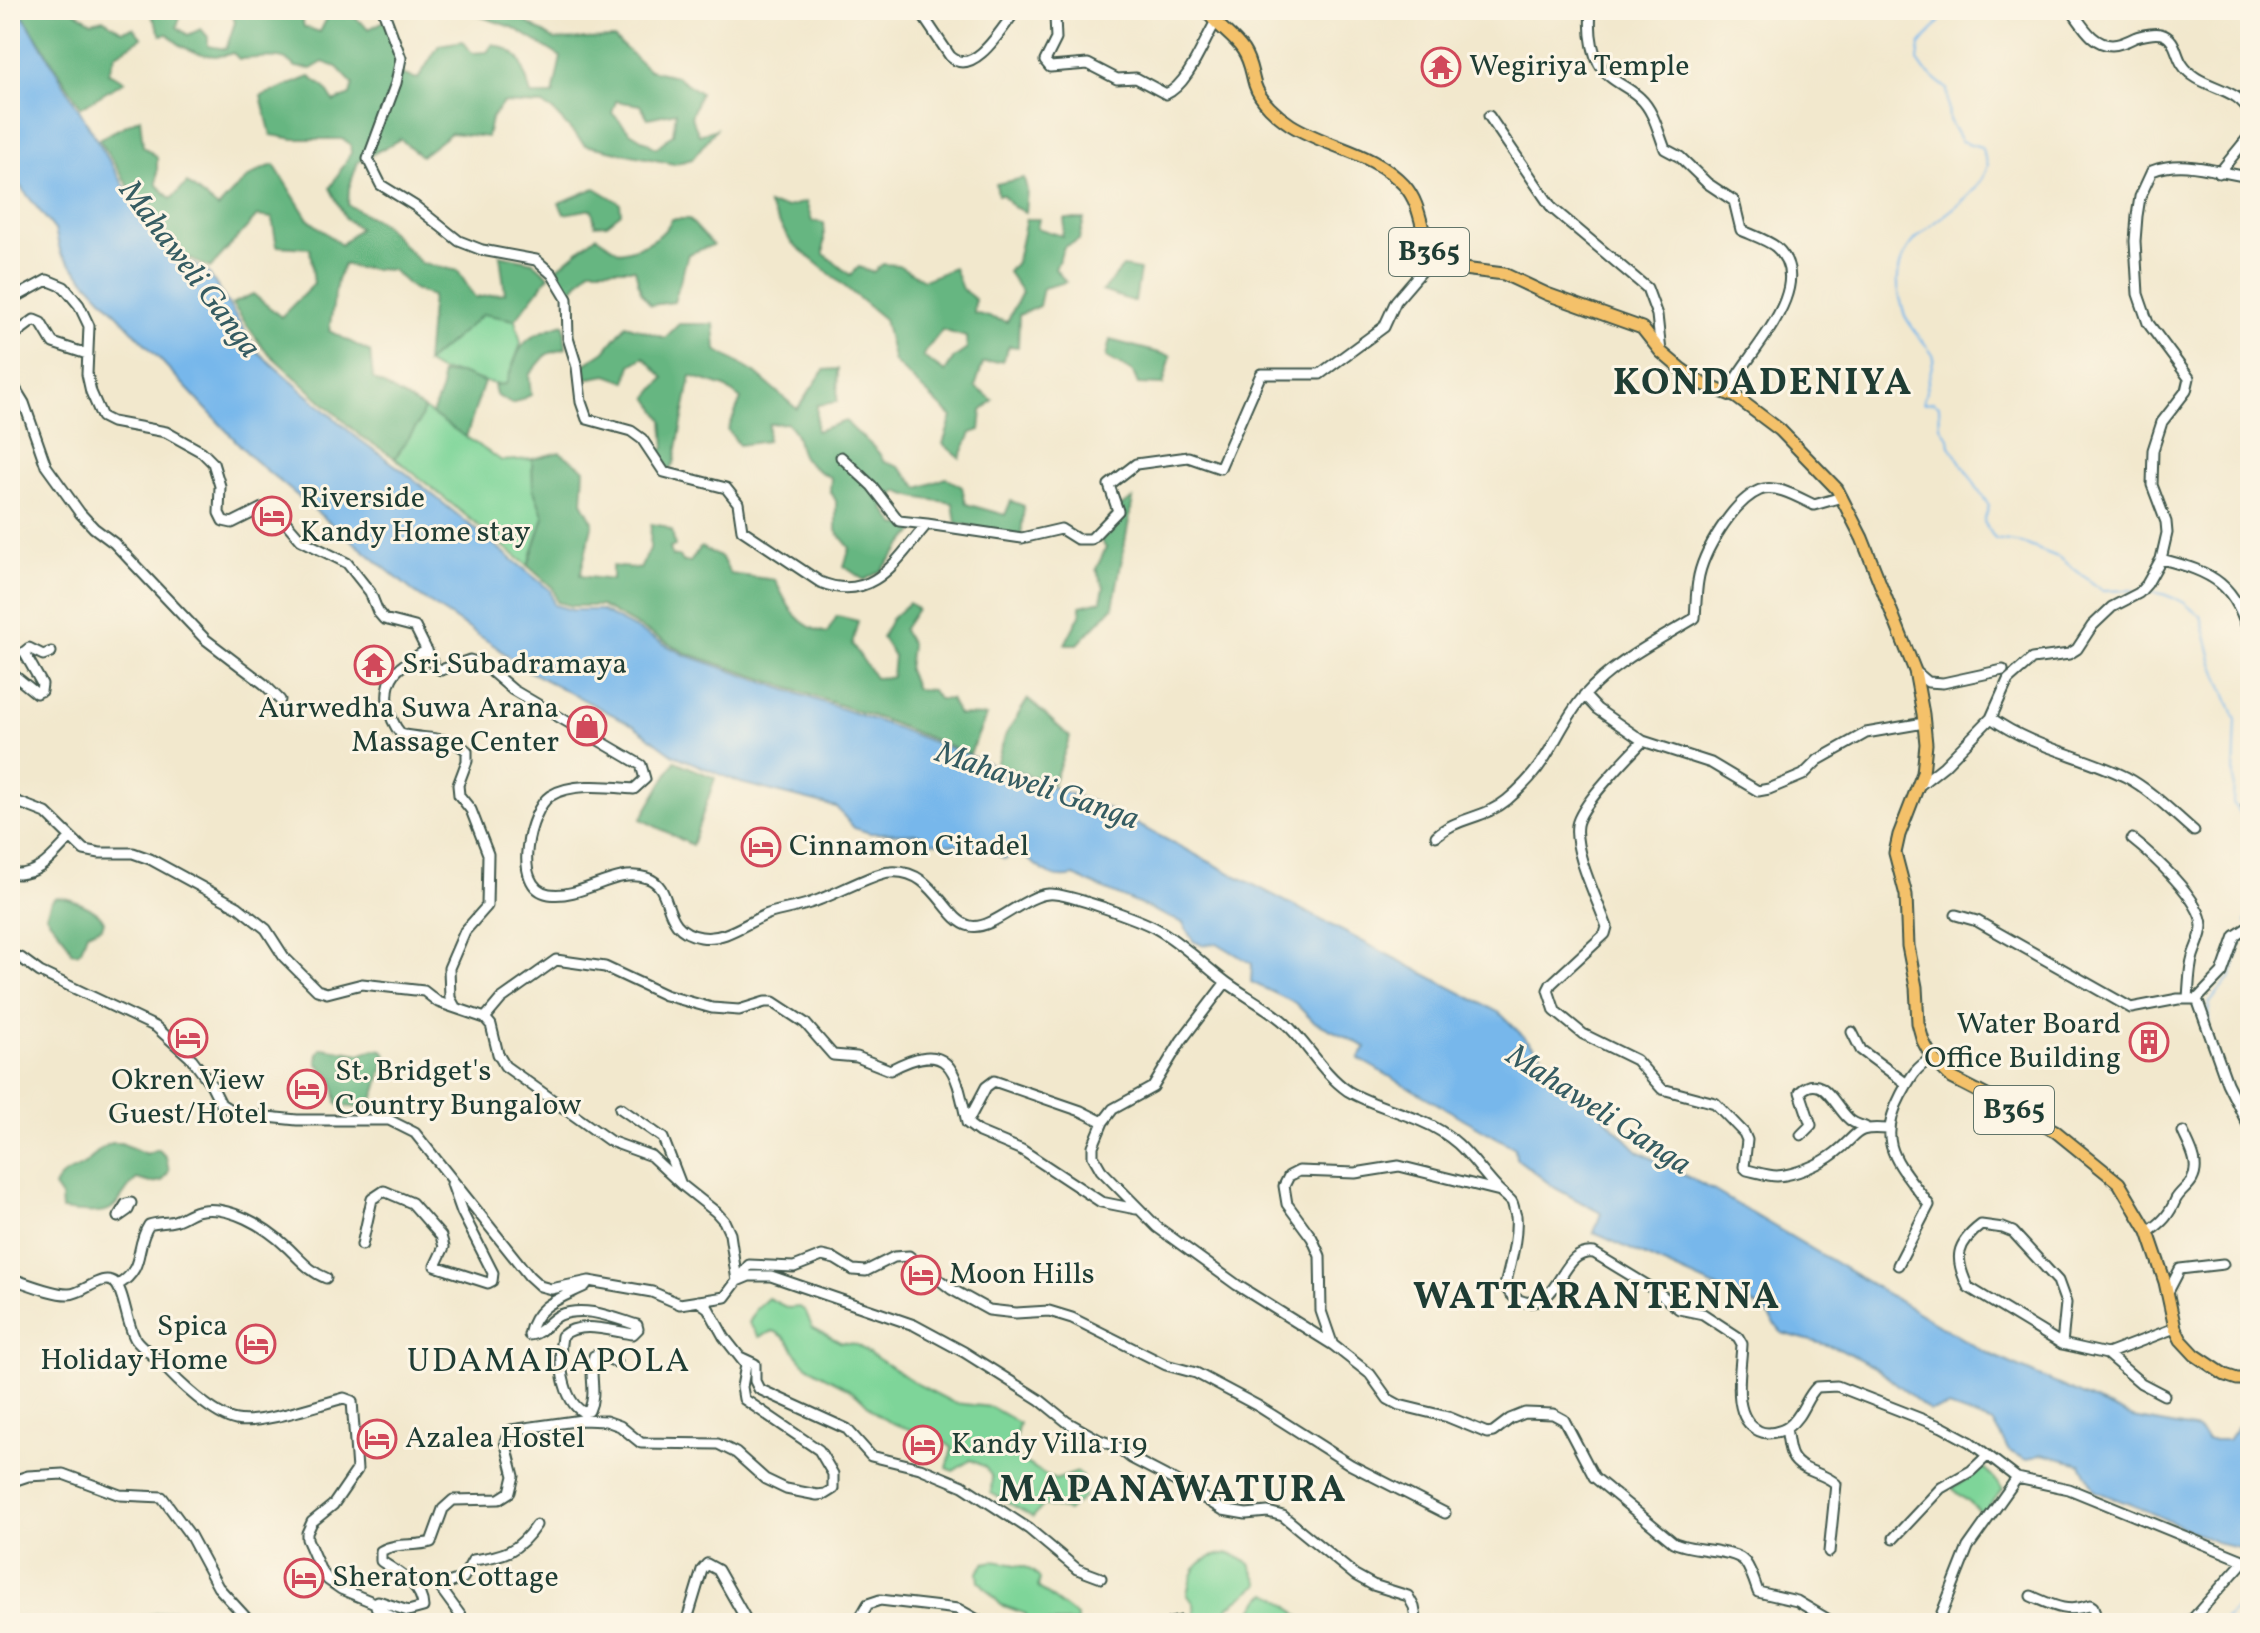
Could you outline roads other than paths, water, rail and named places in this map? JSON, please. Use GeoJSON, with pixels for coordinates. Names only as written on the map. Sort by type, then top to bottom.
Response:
{"type":"FeatureCollection","features":[{"type":"Feature","properties":{"kind":"main road","name":"B365"},"geometry":{"type":"LineString","coordinates":[[1206,10],[1245,52],[1262,100],[1288,123],[1311,136],[1364,157],[1403,184],[1415,201],[1422,234],[1433,258],[1455,268],[1504,274],[1547,294],[1642,328],[1661,352],[1703,384],[1736,397],[1793,441],[1842,497],[1862,538],[1915,671],[1924,723],[1926,754],[1920,785],[1900,830],[1895,853],[1908,909],[1908,946],[1923,1041],[1932,1058],[1952,1078],[2046,1125],[2094,1160],[2119,1183],[2148,1232],[2181,1340],[2209,1365],[2237,1379],[2250,1379]]}},
{"type":"Feature","properties":{"kind":"street"},"geometry":{"type":"LineString","coordinates":[[383,10],[401,58],[396,83],[368,159],[381,185],[415,206],[459,241],[482,250],[536,260],[552,274],[567,299],[568,338],[587,419],[631,431],[642,439],[664,472],[726,488],[738,503],[742,530],[832,587],[864,587],[886,573],[927,524]]}},
{"type":"Feature","properties":{"kind":"street"},"geometry":{"type":"LineString","coordinates":[[919,10],[950,56],[956,62],[965,64],[975,59],[994,40],[1016,10]]}},
{"type":"Feature","properties":{"kind":"street"},"geometry":{"type":"LineString","coordinates":[[1050,10],[1055,16],[1056,39],[1045,61],[1050,67],[1088,64],[1117,79],[1136,78],[1166,94],[1173,91],[1190,69],[1215,23]]}},
{"type":"Feature","properties":{"kind":"street"},"geometry":{"type":"LineString","coordinates":[[1591,10],[1593,49],[1606,74],[1640,97],[1651,112],[1665,149],[1680,157],[1707,183],[1734,201],[1741,230],[1776,247],[1788,266],[1788,292],[1783,308],[1734,381],[1736,397]]}},
{"type":"Feature","properties":{"kind":"street"},"geometry":{"type":"LineString","coordinates":[[2071,10],[2090,37],[2112,45],[2146,34],[2161,34],[2173,41],[2185,68],[2205,83],[2238,97],[2246,104],[2250,114]]}},
{"type":"Feature","properties":{"kind":"street"},"geometry":{"type":"LineString","coordinates":[[1489,116],[1552,208],[1647,288],[1657,315],[1661,352]]}},
{"type":"Feature","properties":{"kind":"street"},"geometry":{"type":"LineString","coordinates":[[2219,173],[2250,135]]}},
{"type":"Feature","properties":{"kind":"street"},"geometry":{"type":"LineString","coordinates":[[1920,785],[1944,766],[1991,718],[2008,680],[2032,659],[2069,654],[2077,649],[2092,626],[2112,607],[2139,593],[2161,559],[2167,533],[2152,485],[2153,450],[2162,422],[2186,391],[2189,378],[2148,323],[2138,294],[2135,241],[2140,197],[2152,171],[2167,165],[2194,166],[2250,177]]}},
{"type":"Feature","properties":{"kind":"street"},"geometry":{"type":"LineString","coordinates":[[841,457],[872,486],[899,521],[1022,538],[1061,529],[1077,539],[1091,539],[1118,511],[1109,485],[1136,464],[1188,457],[1220,468],[1261,374],[1320,374],[1384,327],[1396,301],[1433,258]]}},
{"type":"Feature","properties":{"kind":"street"},"geometry":{"type":"LineString","coordinates":[[10,296],[16,297],[47,280],[64,287],[79,305],[89,326],[89,383],[102,417],[112,422],[166,432],[202,452],[213,463],[220,486],[219,513],[223,521],[232,523],[262,508],[276,511],[301,540],[347,563],[370,592],[384,619],[415,627],[431,662],[441,670],[470,660],[484,665],[513,690],[632,759],[645,772],[645,779],[634,789],[580,787],[550,796],[543,804],[530,834],[525,857],[528,878],[537,889],[548,894],[583,892],[630,875],[650,878],[660,887],[674,923],[681,931],[702,937],[722,936],[771,913],[811,903],[889,872],[913,875],[938,894],[961,922],[973,927],[988,924],[1015,907],[1048,894],[1124,915],[1158,930],[1282,1020],[1305,1044],[1322,1069],[1350,1092],[1426,1123],[1456,1143],[1512,1202],[1516,1216],[1514,1247],[1505,1286],[1510,1295],[1527,1302],[1547,1298],[1577,1256],[1585,1252],[1594,1253],[1655,1290],[1679,1309],[1703,1314],[1738,1337],[1742,1344],[1740,1403],[1745,1420],[1756,1430],[1766,1433],[1786,1429],[1799,1416],[1817,1387],[1837,1386],[1942,1427],[1970,1442],[2017,1478],[2069,1489],[2247,1561],[2189,1623]]}},
{"type":"Feature","properties":{"kind":"street"},"geometry":{"type":"LineString","coordinates":[[10,338],[34,320],[41,323],[53,343],[87,354]]}},
{"type":"Feature","properties":{"kind":"street"},"geometry":{"type":"LineString","coordinates":[[10,380],[24,403],[46,466],[80,513],[114,543],[205,639],[280,700]]}},
{"type":"Feature","properties":{"kind":"street"},"geometry":{"type":"LineString","coordinates":[[1436,836],[1447,826],[1489,813],[1508,798],[1544,760],[1563,724],[1584,695],[1633,654],[1695,618],[1698,578],[1712,543],[1736,507],[1762,489],[1783,491],[1814,505],[1842,497]]}},
{"type":"Feature","properties":{"kind":"street"},"geometry":{"type":"LineString","coordinates":[[2161,559],[2188,565],[2222,583],[2238,602],[2250,639]]}},
{"type":"Feature","properties":{"kind":"street"},"geometry":{"type":"LineString","coordinates":[[10,672],[36,693],[41,691],[42,684],[24,652],[29,648],[43,655],[51,652]]}},
{"type":"Feature","properties":{"kind":"street"},"geometry":{"type":"LineString","coordinates":[[427,650],[395,672],[388,691],[390,713],[401,734],[445,740],[467,751],[467,761],[458,785],[459,795],[471,810],[488,854],[487,906],[465,931],[449,968],[450,998],[455,1007]]}},
{"type":"Feature","properties":{"kind":"street"},"geometry":{"type":"LineString","coordinates":[[1915,671],[1928,682],[1943,683],[2003,670]]}},
{"type":"Feature","properties":{"kind":"street"},"geometry":{"type":"LineString","coordinates":[[1584,695],[1597,709],[1643,741],[1711,763],[1758,791],[1803,775],[1818,760],[1866,733],[1924,723]]}},
{"type":"Feature","properties":{"kind":"street"},"geometry":{"type":"LineString","coordinates":[[1991,718],[2027,740],[2126,777],[2194,831]]}},
{"type":"Feature","properties":{"kind":"street"},"geometry":{"type":"LineString","coordinates":[[1643,741],[1580,817],[1577,826],[1580,849],[1607,927],[1605,934],[1551,984],[1548,990],[1551,1005],[1583,1034],[1636,1060],[1662,1089],[1715,1103],[1744,1133],[1747,1140],[1744,1167],[1747,1170],[1776,1176],[1799,1171],[1834,1154],[1865,1127]]}},
{"type":"Feature","properties":{"kind":"street"},"geometry":{"type":"LineString","coordinates":[[10,799],[46,813],[70,838],[90,852],[133,853],[150,859],[238,907],[266,929],[284,957],[317,990],[327,993],[362,984],[424,991],[438,1002],[485,1018],[491,1025],[498,1054],[505,1066],[610,1141],[651,1156],[724,1221],[730,1234],[737,1281]]}},
{"type":"Feature","properties":{"kind":"street"},"geometry":{"type":"LineString","coordinates":[[10,873],[21,876],[34,872],[70,838]]}},
{"type":"Feature","properties":{"kind":"street"},"geometry":{"type":"LineString","coordinates":[[2132,839],[2160,861],[2202,919],[2203,929],[2192,958],[2192,999],[2250,1129]]}},
{"type":"Feature","properties":{"kind":"street"},"geometry":{"type":"LineString","coordinates":[[1956,915],[1977,921],[2131,1008],[2192,999],[2222,973],[2235,936],[2250,926]]}},
{"type":"Feature","properties":{"kind":"street"},"geometry":{"type":"LineString","coordinates":[[10,955],[156,1027],[192,1059],[221,1104],[237,1114],[297,1120],[389,1120],[415,1133],[540,1286],[551,1289],[589,1281],[637,1289],[680,1304],[725,1297],[749,1265],[794,1267],[822,1256],[835,1259],[853,1270],[866,1271],[894,1257],[909,1256],[951,1289],[989,1310],[1016,1313],[1049,1311],[1072,1318],[1166,1365],[1196,1373],[1258,1406],[1351,1465],[1445,1513]]}},
{"type":"Feature","properties":{"kind":"street"},"geometry":{"type":"LineString","coordinates":[[485,1018],[501,999],[556,960],[605,967],[665,995],[712,1008],[739,1010],[773,1002],[805,1023],[833,1055],[857,1057],[890,1070],[924,1056],[947,1064],[957,1076],[967,1123],[979,1132],[1030,1155],[1101,1202],[1137,1209]]}},
{"type":"Feature","properties":{"kind":"street"},"geometry":{"type":"LineString","coordinates":[[1226,982],[1181,1041],[1153,1087],[1113,1109],[1103,1122],[1093,1146],[1093,1156],[1101,1170],[1137,1209],[1237,1285],[1333,1345],[1370,1374],[1388,1399],[1399,1405],[1448,1417],[1487,1433],[1525,1413],[1553,1414],[1564,1420],[1594,1477],[1673,1542],[1685,1548],[1734,1555],[1745,1562],[1758,1592],[1797,1601],[1834,1623]]}},
{"type":"Feature","properties":{"kind":"street"},"geometry":{"type":"LineString","coordinates":[[1852,1032],[1861,1050],[1907,1084]]}},
{"type":"Feature","properties":{"kind":"street"},"geometry":{"type":"LineString","coordinates":[[1898,1265],[1929,1205],[1894,1155],[1888,1129],[1892,1113],[1917,1067],[1932,1058]]}},
{"type":"Feature","properties":{"kind":"street"},"geometry":{"type":"LineString","coordinates":[[967,1123],[986,1087],[994,1081],[1081,1111],[1103,1122]]}},
{"type":"Feature","properties":{"kind":"street"},"geometry":{"type":"LineString","coordinates":[[1801,1135],[1811,1125],[1800,1092],[1816,1084],[1824,1088],[1850,1121],[1865,1127],[1888,1129]]}},
{"type":"Feature","properties":{"kind":"street"},"geometry":{"type":"LineString","coordinates":[[620,1108],[663,1138],[682,1185]]}},
{"type":"Feature","properties":{"kind":"street"},"geometry":{"type":"LineString","coordinates":[[2148,1232],[2167,1218],[2177,1197],[2195,1174],[2193,1154],[2183,1132]]}},
{"type":"Feature","properties":{"kind":"street"},"geometry":{"type":"LineString","coordinates":[[1333,1345],[1321,1311],[1320,1256],[1312,1238],[1287,1204],[1284,1186],[1289,1176],[1299,1171],[1355,1173],[1399,1166],[1500,1191]]}},
{"type":"Feature","properties":{"kind":"street"},"geometry":{"type":"LineString","coordinates":[[362,1245],[372,1199],[384,1191],[412,1203],[441,1236],[444,1247],[435,1266],[488,1283],[492,1281],[493,1273],[462,1212],[450,1177]]}},
{"type":"Feature","properties":{"kind":"street"},"geometry":{"type":"LineString","coordinates":[[118,1285],[134,1272],[149,1225],[208,1210],[235,1213],[250,1221],[285,1244],[315,1274],[326,1278]]}},
{"type":"Feature","properties":{"kind":"street"},"geometry":{"type":"LineString","coordinates":[[2062,1344],[2066,1303],[2062,1286],[2013,1232],[1981,1225],[1966,1237],[1959,1253],[1961,1273],[1968,1287],[2062,1344],[2107,1354],[2141,1383],[2164,1395]]}},
{"type":"Feature","properties":{"kind":"street"},"geometry":{"type":"LineString","coordinates":[[2167,1294],[2180,1269],[2223,1264]]}},
{"type":"Feature","properties":{"kind":"street"},"geometry":{"type":"LineString","coordinates":[[737,1281],[749,1276],[771,1276],[914,1325],[977,1360],[1040,1400],[1067,1422],[1116,1446],[1131,1458],[1223,1510],[1246,1514],[1268,1512],[1283,1516],[1355,1575],[1373,1585],[1408,1596],[1417,1623]]}},
{"type":"Feature","properties":{"kind":"street"},"geometry":{"type":"LineString","coordinates":[[10,1278],[69,1294],[105,1279],[118,1285]]}},
{"type":"Feature","properties":{"kind":"street"},"geometry":{"type":"LineString","coordinates":[[589,1281],[541,1308],[532,1321],[529,1335],[536,1335],[558,1316],[573,1311],[592,1312],[637,1325],[638,1329],[633,1334],[574,1328],[562,1336],[560,1347],[566,1389],[570,1400],[583,1412],[589,1411],[595,1399],[591,1368],[594,1356],[599,1354],[616,1362]]}},
{"type":"Feature","properties":{"kind":"street"},"geometry":{"type":"LineString","coordinates":[[118,1285],[136,1340],[172,1376],[223,1415],[247,1421],[344,1398],[352,1401],[357,1470],[333,1505],[312,1522],[307,1539],[328,1580],[405,1623]]}},
{"type":"Feature","properties":{"kind":"street"},"geometry":{"type":"LineString","coordinates":[[376,1606],[378,1601],[408,1611],[423,1607],[422,1596],[413,1584],[381,1561],[381,1551],[391,1546],[417,1546],[431,1542],[443,1509],[453,1500],[499,1499],[506,1496],[514,1476],[505,1441],[511,1430],[582,1420],[606,1421],[620,1426],[641,1443],[718,1444],[736,1453],[765,1479],[786,1489],[817,1495],[833,1489],[833,1474],[819,1450],[744,1399],[742,1387],[746,1365],[724,1337],[708,1308],[698,1301]]}},
{"type":"Feature","properties":{"kind":"street"},"geometry":{"type":"LineString","coordinates":[[2107,1354],[2175,1328]]}},
{"type":"Feature","properties":{"kind":"street"},"geometry":{"type":"LineString","coordinates":[[740,1357],[755,1364],[755,1381],[759,1389],[847,1429],[871,1456],[920,1468],[963,1486],[1029,1529],[1077,1569],[1101,1578]]}},
{"type":"Feature","properties":{"kind":"street"},"geometry":{"type":"LineString","coordinates":[[1786,1429],[1792,1456],[1801,1466],[1830,1477],[1836,1484],[1829,1552]]}},
{"type":"Feature","properties":{"kind":"street"},"geometry":{"type":"LineString","coordinates":[[1894,1538],[1941,1488],[1971,1471],[1987,1456]]}},
{"type":"Feature","properties":{"kind":"street"},"geometry":{"type":"LineString","coordinates":[[10,1482],[28,1476],[63,1474],[120,1495],[162,1497],[190,1535],[218,1587],[251,1623]]}},
{"type":"Feature","properties":{"kind":"street"},"geometry":{"type":"LineString","coordinates":[[1938,1623],[1968,1547],[2017,1478]]}},
{"type":"Feature","properties":{"kind":"street"},"geometry":{"type":"LineString","coordinates":[[466,1623],[439,1586],[463,1578],[473,1560],[494,1557],[524,1544],[536,1525]]}},
{"type":"Feature","properties":{"kind":"street"},"geometry":{"type":"LineString","coordinates":[[686,1623],[702,1570],[707,1564],[718,1570],[748,1623]]}},
{"type":"Feature","properties":{"kind":"street"},"geometry":{"type":"LineString","coordinates":[[2031,1596],[2065,1610],[2090,1605],[2098,1623]]}},
{"type":"Feature","properties":{"kind":"street"},"geometry":{"type":"LineString","coordinates":[[857,1623],[868,1604],[880,1600],[958,1609],[983,1623]]}},
{"type":"Feature","properties":{"kind":"street"},"geometry":{"type":"LineString","coordinates":[[376,1606],[391,1623]]}},
{"type":"Feature","properties":{"kind":"street"},"geometry":{"type":"LineString","coordinates":[[1170,1623],[1193,1623]]}},
{"type":"Feature","properties":{"kind":"water","name":"Mahaweli Ganga"},"geometry":{"type":"Polygon","coordinates":[[[10,10],[17,10],[27,22],[142,216],[175,255],[208,272],[259,353],[356,437],[406,473],[550,590],[554,605],[572,610],[600,610],[685,655],[883,723],[1102,806],[1500,1013],[1638,1151],[1713,1190],[1983,1351],[2133,1418],[2198,1430],[2207,1440],[2228,1440],[2237,1427],[2250,1440],[2250,1550],[2220,1544],[2095,1491],[2081,1464],[2042,1454],[2026,1460],[2009,1451],[1993,1423],[1949,1407],[1930,1411],[1876,1368],[1841,1349],[1782,1333],[1762,1308],[1594,1233],[1601,1213],[1555,1188],[1516,1158],[1515,1148],[1359,1059],[1366,1047],[1313,1021],[1295,1003],[1251,982],[1252,964],[1217,943],[1202,945],[1193,941],[1183,923],[1074,876],[1055,876],[1012,853],[1005,859],[984,847],[928,842],[918,834],[870,833],[854,828],[836,807],[741,783],[674,755],[633,725],[526,670],[415,593],[253,459],[61,254],[55,230],[12,176],[10,10]]]}},
{"type":"Feature","properties":{"kind":"waterway"},"geometry":{"type":"LineString","coordinates":[[1949,10],[1920,45],[1918,61],[1947,89],[1949,120],[1961,141],[1981,147],[1988,165],[1979,183],[1966,198],[1916,239],[1904,255],[1898,274],[1905,316],[1934,357],[1923,403],[1933,402],[1939,406],[1940,426],[1989,506],[1984,522],[1995,539],[2022,543],[2060,558],[2103,591],[2134,590]]}},
{"type":"Feature","properties":{"kind":"waterway"},"geometry":{"type":"LineString","coordinates":[[2144,591],[2183,602],[2201,616],[2213,663],[2236,720],[2233,803],[2250,830]]}},
{"type":"Feature","properties":{"kind":"waterway"},"geometry":{"type":"LineString","coordinates":[[2245,923],[2250,906]]}},
{"type":"Feature","properties":{"kind":"waterway"},"geometry":{"type":"LineString","coordinates":[[2210,1023],[2209,1004],[2232,975],[2243,935]]}},
{"type":"Feature","properties":{"kind":"waterway"},"geometry":{"type":"LineString","coordinates":[[2240,1434],[2250,1418]]}},
{"type":"Feature","properties":{"kind":"waterway"},"geometry":{"type":"LineString","coordinates":[[2221,1623],[2250,1595]]}},
{"type":"Feature","properties":{"kind":"place","name":"Wegiriya Temple"},"geometry":{"type":"Point","coordinates":[1441,67]}},
{"type":"Feature","properties":{"kind":"place","name":"Riverside Kandy Home stay"},"geometry":{"type":"Point","coordinates":[272,516]}},
{"type":"Feature","properties":{"kind":"place","name":"Sri Subadramaya"},"geometry":{"type":"Point","coordinates":[374,665]}},
{"type":"Feature","properties":{"kind":"place","name":"Aurwedha Suwa Arana Massage Center"},"geometry":{"type":"Point","coordinates":[587,726]}},
{"type":"Feature","properties":{"kind":"place","name":"Cinnamon Citadel"},"geometry":{"type":"Point","coordinates":[761,847]}},
{"type":"Feature","properties":{"kind":"place","name":"Okren View Guest/Hotel"},"geometry":{"type":"Point","coordinates":[188,1038]}},
{"type":"Feature","properties":{"kind":"place","name":"Water Board Office Building"},"geometry":{"type":"Point","coordinates":[2149,1042]}},
{"type":"Feature","properties":{"kind":"place","name":"St. Bridget's Country Bungalow"},"geometry":{"type":"Point","coordinates":[307,1089]}},
{"type":"Feature","properties":{"kind":"place","name":"Moon Hills"},"geometry":{"type":"Point","coordinates":[921,1275]}},
{"type":"Feature","properties":{"kind":"place","name":"Spica Holiday Home"},"geometry":{"type":"Point","coordinates":[256,1344]}},
{"type":"Feature","properties":{"kind":"place","name":"Azalea Hostel"},"geometry":{"type":"Point","coordinates":[377,1439]}},
{"type":"Feature","properties":{"kind":"place","name":"Kandy Villa 119"},"geometry":{"type":"Point","coordinates":[923,1445]}},
{"type":"Feature","properties":{"kind":"place","name":"Sheraton Cottage"},"geometry":{"type":"Point","coordinates":[304,1578]}},
{"type":"Feature","properties":{"kind":"district","name":"KONDADENIYA"},"geometry":{"type":"Point","coordinates":[1763,384]}},
{"type":"Feature","properties":{"kind":"district","name":"WATTARANTENNA"},"geometry":{"type":"Point","coordinates":[1597,1298]}},
{"type":"Feature","properties":{"kind":"district","name":"UDAMADAPOLA"},"geometry":{"type":"Point","coordinates":[549,1362]}},
{"type":"Feature","properties":{"kind":"district","name":"MAPANAWATURA"},"geometry":{"type":"Point","coordinates":[1173,1491]}}]}
